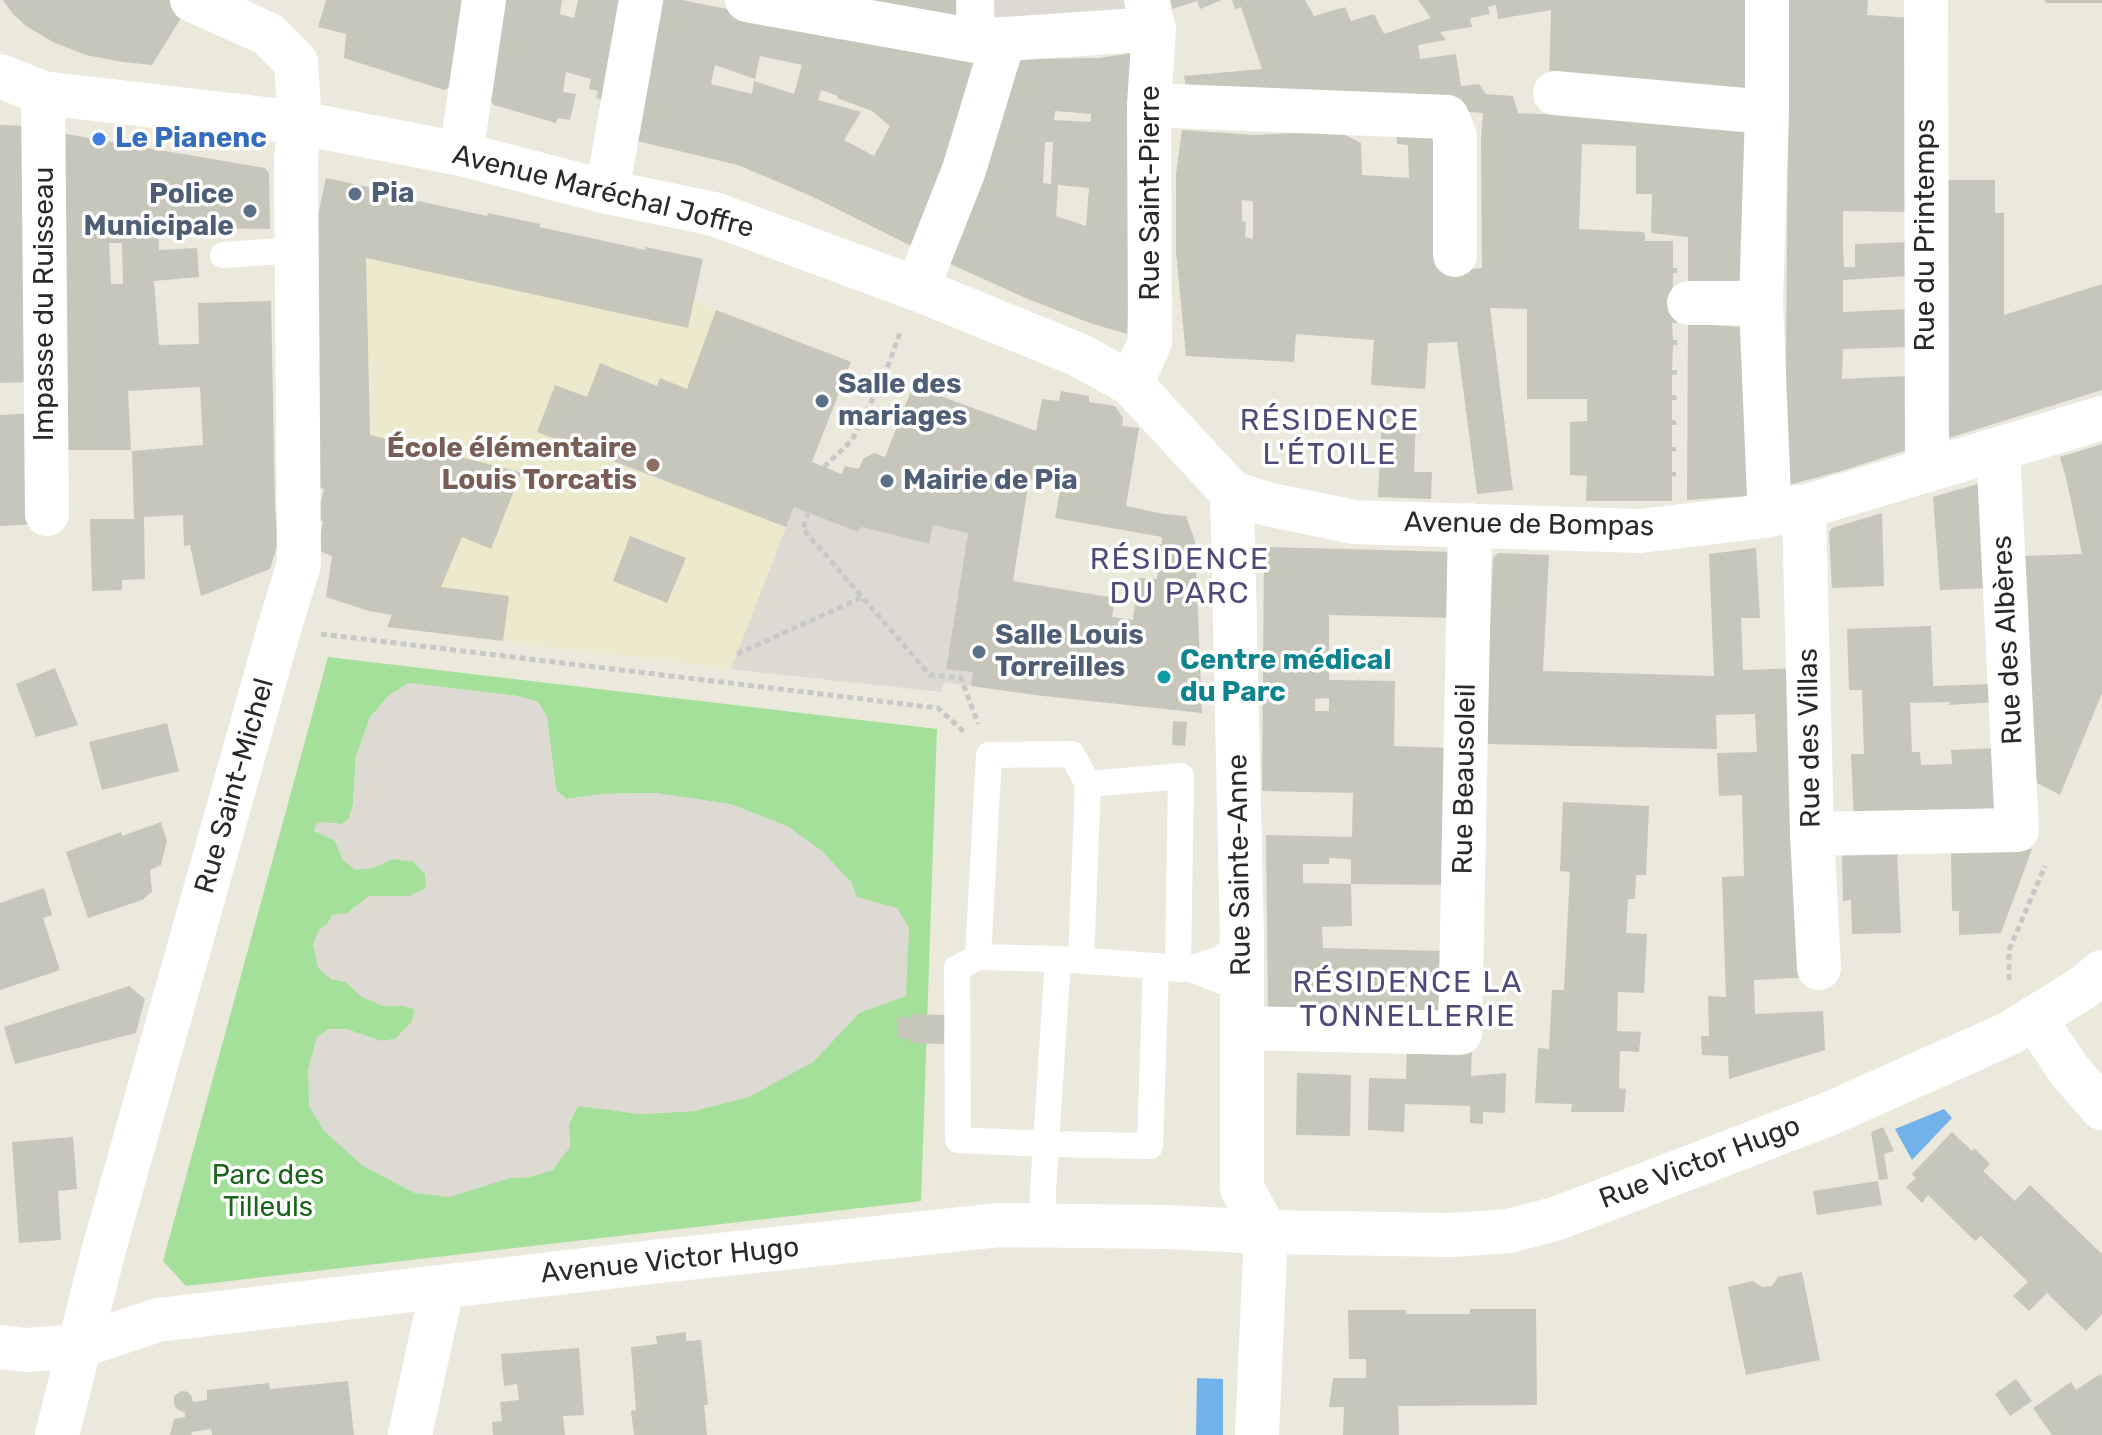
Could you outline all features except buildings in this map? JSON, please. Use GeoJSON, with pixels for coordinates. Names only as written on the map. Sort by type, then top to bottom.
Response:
{"type":"FeatureCollection","features":[{"type":"Feature","properties":{"kind":"street","name":"Rue Saint-Michel"},"geometry":{"type":"LineString","coordinates":[[57,1435],[104,1249],[299,564],[296,158],[300,123],[296,62],[268,34],[192,0]]}},
{"type":"Feature","properties":{"kind":"street"},"geometry":{"type":"LineString","coordinates":[[461,154],[484,0]]}},
{"type":"Feature","properties":{"kind":"street"},"geometry":{"type":"LineString","coordinates":[[607,192],[641,0]]}},
{"type":"Feature","properties":{"kind":"street"},"geometry":{"type":"LineString","coordinates":[[747,0],[985,27],[1150,14]]}},
{"type":"Feature","properties":{"kind":"street","name":"Rue des Villas"},"geometry":{"type":"LineString","coordinates":[[1767,0],[1761,303],[1769,497],[1785,511],[1812,834],[1819,968]]}},
{"type":"Feature","properties":{"kind":"street","name":"Rue du Printemps"},"geometry":{"type":"LineString","coordinates":[[1926,0],[1927,471]]}},
{"type":"Feature","properties":{"kind":"street","name":"Rue Saint-Pierre"},"geometry":{"type":"LineString","coordinates":[[1131,384],[1150,342],[1150,14]]}},
{"type":"Feature","properties":{"kind":"street"},"geometry":{"type":"LineString","coordinates":[[917,289],[964,170],[985,27]]}},
{"type":"Feature","properties":{"kind":"street","name":"Avenue Maréchal Joffre"},"geometry":{"type":"LineString","coordinates":[[0,76],[43,93],[300,123],[461,154],[607,192],[714,214],[917,289],[1079,355],[1131,384],[1232,493]]}},
{"type":"Feature","properties":{"kind":"street","name":"Impasse du Ruisseau"},"geometry":{"type":"LineString","coordinates":[[43,93],[47,514]]}},
{"type":"Feature","properties":{"kind":"street"},"geometry":{"type":"LineString","coordinates":[[1555,93],[1767,112]]}},
{"type":"Feature","properties":{"kind":"street"},"geometry":{"type":"LineString","coordinates":[[1149,105],[1447,117],[1455,136],[1455,255]]}},
{"type":"Feature","properties":{"kind":"street"},"geometry":{"type":"LineString","coordinates":[[1689,303],[1761,303]]}},
{"type":"Feature","properties":{"kind":"street","name":"Avenue de Bompas"},"geometry":{"type":"LineString","coordinates":[[1232,493],[1267,504],[1354,522],[1640,531],[1785,511],[2102,418]]}},
{"type":"Feature","properties":{"kind":"street","name":"Rue des Albères"},"geometry":{"type":"LineString","coordinates":[[1998,449],[2017,830]]}},
{"type":"Feature","properties":{"kind":"street","name":"Rue Sainte-Anne"},"geometry":{"type":"LineString","coordinates":[[1232,493],[1242,940],[1242,1188],[1266,1232]]}},
{"type":"Feature","properties":{"kind":"street","name":"Rue Beausoleil"},"geometry":{"type":"LineString","coordinates":[[1242,1008],[1460,1033],[1470,525]]}},
{"type":"Feature","properties":{"kind":"street"},"geometry":{"type":"LineString","coordinates":[[1812,834],[2017,830]]}},
{"type":"Feature","properties":{"kind":"street","name":"Rue Victor Hugo"},"geometry":{"type":"LineString","coordinates":[[1266,1232],[1451,1235],[1509,1231],[1558,1218],[1831,1113],[2022,1026],[2102,972]]}},
{"type":"Feature","properties":{"kind":"street"},"geometry":{"type":"LineString","coordinates":[[2022,1026],[2069,1070],[2102,1108]]}},
{"type":"Feature","properties":{"kind":"street","name":"Avenue Victor Hugo"},"geometry":{"type":"LineString","coordinates":[[0,1347],[27,1350],[80,1346],[158,1320],[999,1225],[1168,1227],[1266,1232]]}},
{"type":"Feature","properties":{"kind":"street"},"geometry":{"type":"LineString","coordinates":[[1257,1435],[1266,1232]]}},
{"type":"Feature","properties":{"kind":"street"},"geometry":{"type":"LineString","coordinates":[[410,1435],[442,1288]]}},
{"type":"Feature","properties":{"kind":"lane"},"geometry":{"type":"LineString","coordinates":[[223,255],[297,250]]}},
{"type":"Feature","properties":{"kind":"lane"},"geometry":{"type":"LineString","coordinates":[[978,957],[989,755],[1072,754],[1088,784],[1070,959],[1046,1144],[1043,1225]]}},
{"type":"Feature","properties":{"kind":"lane"},"geometry":{"type":"LineString","coordinates":[[1088,784],[1181,776],[1175,968],[1150,1146],[958,1140],[957,968],[978,957],[1070,959],[1175,968],[1222,958],[1242,940]]}},
{"type":"Feature","properties":{"kind":"lane"},"geometry":{"type":"LineString","coordinates":[[1175,968],[1242,1008]]}},
{"type":"Feature","properties":{"kind":"path"},"geometry":{"type":"LineString","coordinates":[[824,467],[852,440],[885,374],[917,289]]}},
{"type":"Feature","properties":{"kind":"path"},"geometry":{"type":"LineString","coordinates":[[808,512],[803,529],[930,675],[961,678],[989,755]]}},
{"type":"Feature","properties":{"kind":"path"},"geometry":{"type":"LineString","coordinates":[[737,654],[861,598]]}},
{"type":"Feature","properties":{"kind":"path"},"geometry":{"type":"LineString","coordinates":[[279,629],[938,708],[989,755]]}},
{"type":"Feature","properties":{"kind":"path"},"geometry":{"type":"LineString","coordinates":[[2017,830],[2038,830],[2053,846],[2009,950],[2022,1026]]}},
{"type":"Feature","properties":{"kind":"shaded area"},"geometry":{"type":"Polygon","coordinates":[[[968,0],[1130,0],[1133,15],[1006,29],[968,0]]]}},
{"type":"Feature","properties":{"kind":"shaded area","name":"École élémentaire Louis Torcatis"},"geometry":{"type":"Polygon","coordinates":[[[366,258],[687,327],[694,300],[851,362],[731,669],[387,627],[399,592],[504,468],[370,435],[366,258]]]}},
{"type":"Feature","properties":{"kind":"shaded area"},"geometry":{"type":"Polygon","coordinates":[[[794,507],[928,544],[933,525],[968,533],[946,668],[973,672],[971,686],[944,682],[941,692],[731,669],[794,507]]]}},
{"type":"Feature","properties":{"kind":"shaded area"},"geometry":{"type":"Polygon","coordinates":[[[408,683],[517,696],[538,702],[547,717],[556,790],[566,799],[604,794],[657,793],[731,804],[787,826],[822,851],[850,881],[857,897],[897,908],[909,928],[906,996],[859,1013],[813,1062],[749,1097],[695,1111],[639,1114],[578,1106],[569,1124],[570,1147],[553,1170],[530,1177],[510,1178],[450,1197],[414,1193],[363,1166],[324,1131],[309,1106],[308,1069],[317,1037],[329,1029],[346,1029],[381,1041],[395,1039],[412,1022],[415,1009],[384,1006],[362,997],[346,982],[331,979],[318,968],[313,945],[319,930],[332,915],[347,913],[369,896],[410,896],[426,888],[425,874],[413,861],[393,859],[372,868],[355,870],[343,860],[335,841],[314,831],[317,822],[342,824],[349,818],[353,805],[356,756],[370,717],[388,696],[408,683]]]}},
{"type":"Feature","properties":{"kind":"green space","name":"Parc des Tilleuls"},"geometry":{"type":"Polygon","coordinates":[[[328,657],[937,729],[921,1201],[186,1286],[163,1261],[328,657]],[[408,683],[356,756],[353,805],[349,818],[342,824],[317,822],[335,841],[343,860],[372,868],[393,859],[413,861],[425,874],[426,888],[410,896],[369,896],[319,930],[331,979],[346,982],[362,997],[384,1006],[415,1009],[412,1022],[395,1039],[381,1041],[346,1029],[329,1029],[481,1186],[510,1178],[530,1177],[570,1147],[569,1124],[578,1105],[639,1114],[695,1111],[813,1062],[859,1013],[874,903],[857,897],[850,880],[657,793],[604,794],[566,799],[556,790],[547,717],[538,702],[517,696],[408,683]]]}},
{"type":"Feature","properties":{"kind":"water"},"geometry":{"type":"Polygon","coordinates":[[[1944,1109],[1952,1118],[1912,1160],[1895,1129],[1944,1109]]]}},
{"type":"Feature","properties":{"kind":"water"},"geometry":{"type":"Polygon","coordinates":[[[1197,1378],[1223,1379],[1223,1435],[1196,1435],[1197,1378]]]}},
{"type":"Feature","properties":{"kind":"place","name":"Le Pianenc"},"geometry":{"type":"Point","coordinates":[99,139]}},
{"type":"Feature","properties":{"kind":"place","name":"Pia"},"geometry":{"type":"Point","coordinates":[355,194]}},
{"type":"Feature","properties":{"kind":"place","name":"Police Municipale"},"geometry":{"type":"Point","coordinates":[250,211]}},
{"type":"Feature","properties":{"kind":"place","name":"Salle des mariages"},"geometry":{"type":"Point","coordinates":[822,401]}},
{"type":"Feature","properties":{"kind":"place","name":"École élémentaire Louis Torcatis"},"geometry":{"type":"Point","coordinates":[653,465]}},
{"type":"Feature","properties":{"kind":"place","name":"Mairie de Pia"},"geometry":{"type":"Point","coordinates":[887,481]}},
{"type":"Feature","properties":{"kind":"place","name":"Salle Louis Torreilles"},"geometry":{"type":"Point","coordinates":[979,652]}},
{"type":"Feature","properties":{"kind":"place","name":"Centre médical du Parc"},"geometry":{"type":"Point","coordinates":[1164,677]}},
{"type":"Feature","properties":{"kind":"district","name":"RÉSIDENCE L'ÉTOILE"},"geometry":{"type":"Point","coordinates":[1330,438]}},
{"type":"Feature","properties":{"kind":"district","name":"RÉSIDENCE DU PARC"},"geometry":{"type":"Point","coordinates":[1180,577]}},
{"type":"Feature","properties":{"kind":"district","name":"RÉSIDENCE LA TONNELLERIE"},"geometry":{"type":"Point","coordinates":[1408,1000]}}]}
